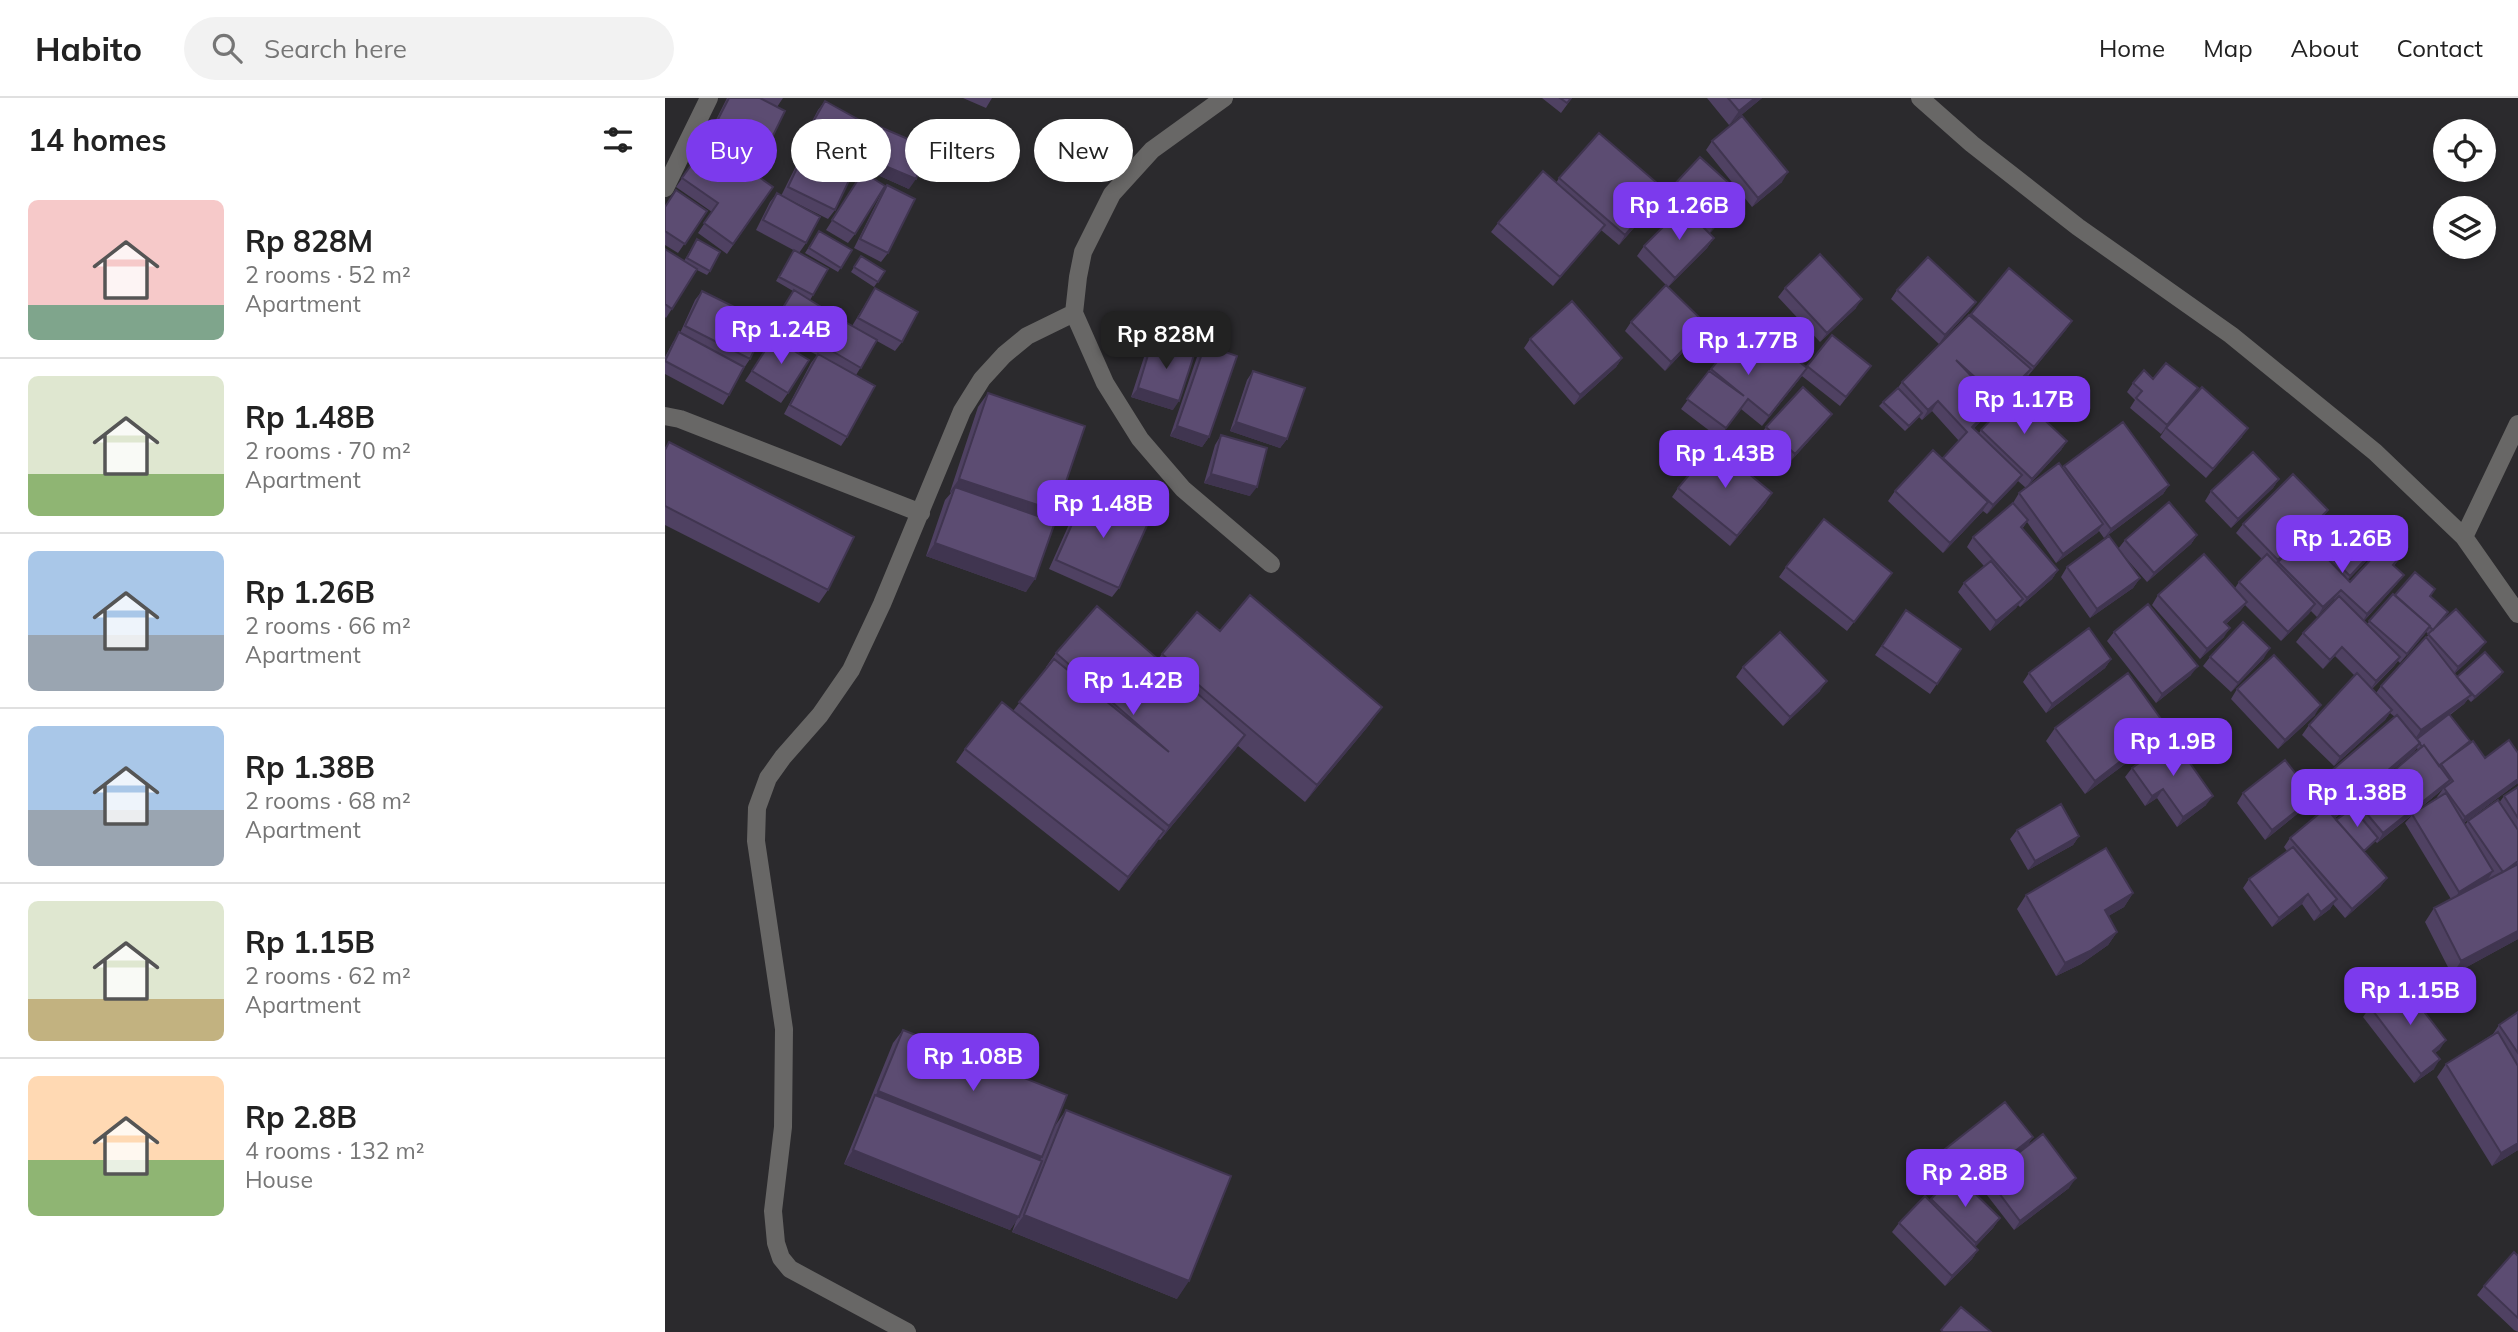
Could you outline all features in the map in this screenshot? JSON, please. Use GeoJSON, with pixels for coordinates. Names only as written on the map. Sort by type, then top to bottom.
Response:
{"type":"FeatureCollection","features":[{"type":"Feature","properties":{"kind":"street"},"geometry":{"type":"LineString","coordinates":[[665,188],[709,98]]}},
{"type":"Feature","properties":{"kind":"street"},"geometry":{"type":"LineString","coordinates":[[1224,98],[1152,150],[1112,194],[1083,252],[1077,277],[1074,313],[1105,383],[1140,439],[1183,489],[1271,564]]}},
{"type":"Feature","properties":{"kind":"street"},"geometry":{"type":"LineString","coordinates":[[1920,98],[1972,144],[2078,227],[2231,335],[2375,452],[2464,537],[2518,614]]}},
{"type":"Feature","properties":{"kind":"street"},"geometry":{"type":"LineString","coordinates":[[907,1332],[790,1269],[781,1258],[776,1243],[773,1211],[783,1127],[785,1029],[756,841],[757,808],[768,778],[820,715],[851,670],[921,513],[962,411],[982,379],[1004,355],[1027,336],[1074,313]]}},
{"type":"Feature","properties":{"kind":"street"},"geometry":{"type":"LineString","coordinates":[[665,416],[680,419],[921,513]]}},
{"type":"Feature","properties":{"kind":"street"},"geometry":{"type":"LineString","coordinates":[[2464,537],[2518,424]]}},
{"type":"Feature","properties":{"kind":"building"},"geometry":{"type":"Polygon","coordinates":[[[729,98],[760,98],[785,111],[777,127],[777,119],[718,119],[729,98]]]}},
{"type":"Feature","properties":{"kind":"building"},"geometry":{"type":"Polygon","coordinates":[[[1728,98],[1755,98],[1739,111],[1728,98]]]}},
{"type":"Feature","properties":{"kind":"building"},"geometry":{"type":"Polygon","coordinates":[[[825,101],[857,119],[815,119],[825,101]]]}},
{"type":"Feature","properties":{"kind":"building"},"geometry":{"type":"Polygon","coordinates":[[[1742,116],[1788,172],[1758,198],[1712,141],[1742,116]]]}},
{"type":"Feature","properties":{"kind":"building"},"geometry":{"type":"Polygon","coordinates":[[[891,132],[905,138],[905,174],[891,168],[891,132]]]}},
{"type":"Feature","properties":{"kind":"building"},"geometry":{"type":"Polygon","coordinates":[[[1599,133],[1665,190],[1625,235],[1559,178],[1599,133]]]}},
{"type":"Feature","properties":{"kind":"building"},"geometry":{"type":"Polygon","coordinates":[[[1700,157],[1742,195],[1714,226],[1672,187],[1700,157]]]}},
{"type":"Feature","properties":{"kind":"building"},"geometry":{"type":"Polygon","coordinates":[[[1543,171],[1605,225],[1560,277],[1498,223],[1543,171]]]}},
{"type":"Feature","properties":{"kind":"building"},"geometry":{"type":"Polygon","coordinates":[[[791,181],[848,182],[835,210],[788,187],[791,181]]]}},
{"type":"Feature","properties":{"kind":"building"},"geometry":{"type":"Polygon","coordinates":[[[688,182],[766,182],[773,187],[733,244],[704,223],[718,203],[688,182]]]}},
{"type":"Feature","properties":{"kind":"building"},"geometry":{"type":"Polygon","coordinates":[[[857,182],[879,182],[885,186],[855,234],[832,220],[857,182]]]}},
{"type":"Feature","properties":{"kind":"building"},"geometry":{"type":"Polygon","coordinates":[[[887,185],[915,199],[888,253],[860,239],[887,185]]]}},
{"type":"Feature","properties":{"kind":"building"},"geometry":{"type":"Polygon","coordinates":[[[676,190],[707,211],[685,244],[665,231],[665,207],[676,190]]]}},
{"type":"Feature","properties":{"kind":"building"},"geometry":{"type":"Polygon","coordinates":[[[777,193],[820,217],[806,243],[763,220],[777,193]]]}},
{"type":"Feature","properties":{"kind":"building"},"geometry":{"type":"Polygon","coordinates":[[[1683,207],[1714,238],[1675,278],[1644,246],[1683,207]]]}},
{"type":"Feature","properties":{"kind":"building"},"geometry":{"type":"Polygon","coordinates":[[[819,231],[852,250],[841,268],[809,248],[819,231]]]}},
{"type":"Feature","properties":{"kind":"building"},"geometry":{"type":"Polygon","coordinates":[[[697,239],[720,252],[710,271],[687,258],[697,239]]]}},
{"type":"Feature","properties":{"kind":"building"},"geometry":{"type":"Polygon","coordinates":[[[665,249],[697,269],[672,309],[665,304],[665,249]]]}},
{"type":"Feature","properties":{"kind":"building"},"geometry":{"type":"Polygon","coordinates":[[[794,250],[828,269],[813,295],[779,277],[794,250]]]}},
{"type":"Feature","properties":{"kind":"building"},"geometry":{"type":"Polygon","coordinates":[[[1820,254],[1862,299],[1827,333],[1785,288],[1820,254]]]}},
{"type":"Feature","properties":{"kind":"building"},"geometry":{"type":"Polygon","coordinates":[[[861,256],[885,271],[878,282],[854,267],[861,256]]]}},
{"type":"Feature","properties":{"kind":"building"},"geometry":{"type":"Polygon","coordinates":[[[1928,257],[1976,302],[1945,335],[1897,290],[1928,257]]]}},
{"type":"Feature","properties":{"kind":"building"},"geometry":{"type":"Polygon","coordinates":[[[2009,268],[2072,321],[2034,367],[1971,314],[2009,268]]]}},
{"type":"Feature","properties":{"kind":"building"},"geometry":{"type":"Polygon","coordinates":[[[1666,285],[1707,325],[1671,362],[1631,322],[1666,285]]]}},
{"type":"Feature","properties":{"kind":"building"},"geometry":{"type":"Polygon","coordinates":[[[875,288],[918,312],[902,342],[858,318],[875,288]]]}},
{"type":"Feature","properties":{"kind":"building"},"geometry":{"type":"Polygon","coordinates":[[[794,290],[826,310],[805,344],[773,324],[794,290]]]}},
{"type":"Feature","properties":{"kind":"building"},"geometry":{"type":"Polygon","coordinates":[[[702,291],[767,323],[750,359],[685,326],[702,291]]]}},
{"type":"Feature","properties":{"kind":"building"},"geometry":{"type":"Polygon","coordinates":[[[1572,301],[1622,358],[1580,395],[1530,339],[1572,301]]]}},
{"type":"Feature","properties":{"kind":"building"},"geometry":{"type":"Polygon","coordinates":[[[831,314],[877,340],[861,368],[815,341],[831,314]]]}},
{"type":"Feature","properties":{"kind":"building"},"geometry":{"type":"Polygon","coordinates":[[[1969,315],[2031,369],[2000,400],[1956,360],[1997,403],[1972,427],[2022,475],[1993,505],[1943,458],[1967,432],[1938,401],[1928,410],[1902,382],[1969,315]]]}},
{"type":"Feature","properties":{"kind":"building"},"geometry":{"type":"Polygon","coordinates":[[[1750,322],[1807,368],[1769,416],[1748,399],[1726,428],[1687,399],[1709,371],[1744,396],[1711,369],[1750,322]]]}},
{"type":"Feature","properties":{"kind":"building"},"geometry":{"type":"Polygon","coordinates":[[[679,332],[744,367],[729,395],[665,361],[679,332]]]}},
{"type":"Feature","properties":{"kind":"building"},"geometry":{"type":"Polygon","coordinates":[[[1832,335],[1871,366],[1846,397],[1807,366],[1832,335]]]}},
{"type":"Feature","properties":{"kind":"building"},"geometry":{"type":"Polygon","coordinates":[[[773,338],[809,360],[788,393],[752,371],[773,338]]]}},
{"type":"Feature","properties":{"kind":"building"},"geometry":{"type":"Polygon","coordinates":[[[1152,342],[1194,355],[1179,401],[1138,388],[1152,342]]]}},
{"type":"Feature","properties":{"kind":"building"},"geometry":{"type":"Polygon","coordinates":[[[1205,345],[1237,356],[1209,437],[1177,426],[1205,345]]]}},
{"type":"Feature","properties":{"kind":"building"},"geometry":{"type":"Polygon","coordinates":[[[818,354],[875,386],[847,437],[790,405],[818,354]]]}},
{"type":"Feature","properties":{"kind":"building"},"geometry":{"type":"Polygon","coordinates":[[[2166,363],[2198,388],[2167,425],[2136,398],[2142,391],[2133,383],[2144,370],[2153,379],[2166,363]]]}},
{"type":"Feature","properties":{"kind":"building"},"geometry":{"type":"Polygon","coordinates":[[[1253,371],[1305,388],[1287,439],[1236,422],[1253,371]]]}},
{"type":"Feature","properties":{"kind":"building"},"geometry":{"type":"Polygon","coordinates":[[[1803,387],[1832,414],[1795,454],[1766,427],[1803,387]]]}},
{"type":"Feature","properties":{"kind":"building"},"geometry":{"type":"Polygon","coordinates":[[[2202,387],[2248,428],[2213,469],[2166,428],[2202,387]]]}},
{"type":"Feature","properties":{"kind":"building"},"geometry":{"type":"Polygon","coordinates":[[[1898,388],[1922,413],[1909,426],[1883,402],[1898,388]]]}},
{"type":"Feature","properties":{"kind":"building"},"geometry":{"type":"Polygon","coordinates":[[[988,393],[1085,426],[1056,511],[959,479],[988,393]]]}},
{"type":"Feature","properties":{"kind":"building"},"geometry":{"type":"Polygon","coordinates":[[[2016,393],[2067,441],[2032,479],[1981,430],[2016,393]]]}},
{"type":"Feature","properties":{"kind":"building"},"geometry":{"type":"Polygon","coordinates":[[[2123,422],[2169,485],[2111,529],[2064,466],[2123,422]]]}},
{"type":"Feature","properties":{"kind":"building"},"geometry":{"type":"Polygon","coordinates":[[[1221,435],[1267,448],[1257,487],[1211,474],[1221,435]]]}},
{"type":"Feature","properties":{"kind":"building"},"geometry":{"type":"Polygon","coordinates":[[[669,442],[854,537],[828,590],[665,506],[665,450],[669,442]]]}},
{"type":"Feature","properties":{"kind":"building"},"geometry":{"type":"Polygon","coordinates":[[[1714,445],[1772,493],[1737,536],[1678,488],[1714,445]]]}},
{"type":"Feature","properties":{"kind":"building"},"geometry":{"type":"Polygon","coordinates":[[[1933,450],[1988,502],[1950,543],[1895,491],[1933,450]]]}},
{"type":"Feature","properties":{"kind":"building"},"geometry":{"type":"Polygon","coordinates":[[[2253,452],[2279,479],[2238,519],[2211,491],[2253,452]]]}},
{"type":"Feature","properties":{"kind":"building"},"geometry":{"type":"Polygon","coordinates":[[[2059,463],[2103,524],[2063,554],[2019,493],[2059,463]]]}},
{"type":"Feature","properties":{"kind":"building"},"geometry":{"type":"Polygon","coordinates":[[[2293,474],[2328,510],[2278,560],[2243,524],[2293,474]]]}},
{"type":"Feature","properties":{"kind":"building"},"geometry":{"type":"Polygon","coordinates":[[[955,487],[1055,522],[1035,579],[935,543],[955,487]]]}},
{"type":"Feature","properties":{"kind":"building"},"geometry":{"type":"Polygon","coordinates":[[[1086,493],[1149,521],[1119,588],[1056,560],[1086,493]]]}},
{"type":"Feature","properties":{"kind":"building"},"geometry":{"type":"Polygon","coordinates":[[[2169,502],[2197,535],[2154,573],[2125,540],[2169,502]]]}},
{"type":"Feature","properties":{"kind":"building"},"geometry":{"type":"Polygon","coordinates":[[[2013,503],[2028,520],[2021,527],[2058,570],[2027,598],[1973,537],[2013,503]]]}},
{"type":"Feature","properties":{"kind":"building"},"geometry":{"type":"Polygon","coordinates":[[[2346,516],[2377,547],[2350,576],[2319,545],[2346,516]]]}},
{"type":"Feature","properties":{"kind":"building"},"geometry":{"type":"Polygon","coordinates":[[[1824,519],[1892,573],[1854,622],[1786,567],[1824,519]]]}},
{"type":"Feature","properties":{"kind":"building"},"geometry":{"type":"Polygon","coordinates":[[[2305,535],[2350,582],[2386,543],[2400,557],[2393,565],[2404,575],[2367,614],[2341,590],[2323,607],[2278,562],[2305,535]]]}},
{"type":"Feature","properties":{"kind":"building"},"geometry":{"type":"Polygon","coordinates":[[[2109,536],[2140,578],[2097,609],[2067,567],[2109,536]]]}},
{"type":"Feature","properties":{"kind":"building"},"geometry":{"type":"Polygon","coordinates":[[[2204,554],[2247,602],[2224,622],[2230,628],[2207,649],[2158,595],[2204,554]]]}},
{"type":"Feature","properties":{"kind":"building"},"geometry":{"type":"Polygon","coordinates":[[[2267,554],[2315,604],[2288,632],[2239,582],[2267,554]]]}},
{"type":"Feature","properties":{"kind":"building"},"geometry":{"type":"Polygon","coordinates":[[[1991,561],[2023,599],[1996,621],[1964,583],[1991,561]]]}},
{"type":"Feature","properties":{"kind":"building"},"geometry":{"type":"Polygon","coordinates":[[[2415,572],[2435,589],[2430,596],[2448,612],[2433,630],[2395,595],[2415,572]]]}},
{"type":"Feature","properties":{"kind":"building"},"geometry":{"type":"Polygon","coordinates":[[[2393,594],[2430,626],[2407,654],[2369,621],[2393,594]]]}},
{"type":"Feature","properties":{"kind":"building"},"geometry":{"type":"Polygon","coordinates":[[[1250,595],[1382,707],[1317,785],[1162,654],[1197,612],[1220,631],[1250,595]]]}},
{"type":"Feature","properties":{"kind":"building"},"geometry":{"type":"Polygon","coordinates":[[[2339,596],[2400,657],[2376,681],[2342,647],[2330,660],[2303,633],[2339,596]]]}},
{"type":"Feature","properties":{"kind":"building"},"geometry":{"type":"Polygon","coordinates":[[[2148,604],[2198,666],[2162,694],[2114,632],[2148,604]]]}},
{"type":"Feature","properties":{"kind":"building"},"geometry":{"type":"Polygon","coordinates":[[[1097,606],[1245,735],[1169,826],[1019,702],[1054,659],[1169,752],[1056,653],[1097,606]]]}},
{"type":"Feature","properties":{"kind":"building"},"geometry":{"type":"Polygon","coordinates":[[[2456,609],[2486,642],[2458,667],[2428,634],[2456,609]]]}},
{"type":"Feature","properties":{"kind":"building"},"geometry":{"type":"Polygon","coordinates":[[[1906,610],[1961,649],[1937,684],[1882,646],[1906,610]]]}},
{"type":"Feature","properties":{"kind":"building"},"geometry":{"type":"Polygon","coordinates":[[[2243,622],[2270,648],[2238,683],[2210,657],[2243,622]]]}},
{"type":"Feature","properties":{"kind":"building"},"geometry":{"type":"Polygon","coordinates":[[[2089,628],[2111,659],[2052,704],[2029,673],[2089,628]]]}},
{"type":"Feature","properties":{"kind":"building"},"geometry":{"type":"Polygon","coordinates":[[[1780,632],[1827,681],[1790,717],[1743,667],[1780,632]]]}},
{"type":"Feature","properties":{"kind":"building"},"geometry":{"type":"Polygon","coordinates":[[[2426,637],[2471,695],[2421,730],[2381,686],[2426,637]]]}},
{"type":"Feature","properties":{"kind":"building"},"geometry":{"type":"Polygon","coordinates":[[[2485,652],[2503,672],[2475,697],[2457,677],[2485,652]]]}},
{"type":"Feature","properties":{"kind":"building"},"geometry":{"type":"Polygon","coordinates":[[[2274,655],[2321,705],[2285,740],[2237,689],[2274,655]]]}},
{"type":"Feature","properties":{"kind":"building"},"geometry":{"type":"Polygon","coordinates":[[[2128,673],[2166,726],[2095,781],[2055,728],[2128,673]]]}},
{"type":"Feature","properties":{"kind":"building"},"geometry":{"type":"Polygon","coordinates":[[[2357,673],[2392,710],[2340,757],[2309,725],[2357,673]]]}},
{"type":"Feature","properties":{"kind":"building"},"geometry":{"type":"Polygon","coordinates":[[[1002,702],[1164,831],[1128,877],[965,749],[1002,702]]]}},
{"type":"Feature","properties":{"kind":"building"},"geometry":{"type":"Polygon","coordinates":[[[2449,714],[2470,741],[2439,766],[2417,739],[2449,714]]]}},
{"type":"Feature","properties":{"kind":"building"},"geometry":{"type":"Polygon","coordinates":[[[2397,715],[2420,743],[2353,800],[2330,772],[2397,715]]]}},
{"type":"Feature","properties":{"kind":"building"},"geometry":{"type":"Polygon","coordinates":[[[2173,739],[2213,796],[2183,817],[2163,789],[2152,796],[2132,768],[2173,739]]]}},
{"type":"Feature","properties":{"kind":"building"},"geometry":{"type":"Polygon","coordinates":[[[2509,740],[2518,753],[2518,779],[2465,817],[2444,788],[2453,781],[2441,764],[2473,741],[2485,758],[2509,740]]]}},
{"type":"Feature","properties":{"kind":"building"},"geometry":{"type":"Polygon","coordinates":[[[2424,745],[2450,780],[2383,833],[2357,802],[2424,745]]]}},
{"type":"Feature","properties":{"kind":"building"},"geometry":{"type":"Polygon","coordinates":[[[2285,760],[2314,797],[2272,830],[2243,793],[2285,760]]]}},
{"type":"Feature","properties":{"kind":"building"},"geometry":{"type":"Polygon","coordinates":[[[2327,780],[2348,806],[2334,817],[2313,792],[2327,780]]]}},
{"type":"Feature","properties":{"kind":"building"},"geometry":{"type":"Polygon","coordinates":[[[2518,787],[2518,818],[2504,796],[2518,787]]]}},
{"type":"Feature","properties":{"kind":"building"},"geometry":{"type":"Polygon","coordinates":[[[2446,793],[2493,871],[2459,892],[2412,814],[2446,793]]]}},
{"type":"Feature","properties":{"kind":"building"},"geometry":{"type":"Polygon","coordinates":[[[2498,800],[2518,830],[2518,861],[2503,872],[2468,821],[2498,800]]]}},
{"type":"Feature","properties":{"kind":"building"},"geometry":{"type":"Polygon","coordinates":[[[2061,804],[2079,836],[2035,861],[2017,830],[2061,804]]]}},
{"type":"Feature","properties":{"kind":"building"},"geometry":{"type":"Polygon","coordinates":[[[2326,808],[2387,878],[2352,909],[2290,838],[2326,808]]]}},
{"type":"Feature","properties":{"kind":"building"},"geometry":{"type":"Polygon","coordinates":[[[2353,808],[2378,838],[2364,851],[2336,820],[2353,808]]]}},
{"type":"Feature","properties":{"kind":"building"},"geometry":{"type":"Polygon","coordinates":[[[2293,847],[2337,899],[2321,912],[2308,894],[2279,918],[2249,879],[2293,847]]]}},
{"type":"Feature","properties":{"kind":"building"},"geometry":{"type":"Polygon","coordinates":[[[2106,848],[2133,893],[2105,910],[2117,932],[2090,951],[2065,963],[2026,895],[2106,848]]]}},
{"type":"Feature","properties":{"kind":"building"},"geometry":{"type":"Polygon","coordinates":[[[2518,864],[2518,931],[2461,961],[2434,908],[2518,864]]]}},
{"type":"Feature","properties":{"kind":"building"},"geometry":{"type":"Polygon","coordinates":[[[2401,982],[2446,1040],[2433,1051],[2440,1059],[2421,1074],[2370,1007],[2401,982]]]}},
{"type":"Feature","properties":{"kind":"building"},"geometry":{"type":"Polygon","coordinates":[[[2518,1012],[2518,1053],[2499,1025],[2518,1012]]]}},
{"type":"Feature","properties":{"kind":"building"},"geometry":{"type":"Polygon","coordinates":[[[903,1030],[1067,1095],[1042,1157],[878,1091],[903,1030]]]}},
{"type":"Feature","properties":{"kind":"building"},"geometry":{"type":"Polygon","coordinates":[[[2498,1032],[2518,1066],[2518,1143],[2501,1153],[2446,1064],[2498,1032]]]}},
{"type":"Feature","properties":{"kind":"building"},"geometry":{"type":"Polygon","coordinates":[[[875,1095],[1042,1161],[1019,1217],[853,1150],[875,1095]]]}},
{"type":"Feature","properties":{"kind":"building"},"geometry":{"type":"Polygon","coordinates":[[[2005,1102],[2033,1137],[1972,1185],[1944,1150],[2005,1102]]]}},
{"type":"Feature","properties":{"kind":"building"},"geometry":{"type":"Polygon","coordinates":[[[1066,1110],[1231,1176],[1189,1281],[1024,1215],[1066,1110]]]}},
{"type":"Feature","properties":{"kind":"building"},"geometry":{"type":"Polygon","coordinates":[[[2043,1134],[2076,1178],[2020,1221],[1987,1177],[2043,1134]]]}},
{"type":"Feature","properties":{"kind":"building"},"geometry":{"type":"Polygon","coordinates":[[[1955,1174],[2000,1218],[1976,1243],[1931,1199],[1955,1174]]]}},
{"type":"Feature","properties":{"kind":"building"},"geometry":{"type":"Polygon","coordinates":[[[1925,1196],[1978,1250],[1952,1276],[1899,1223],[1925,1196]]]}},
{"type":"Feature","properties":{"kind":"building"},"geometry":{"type":"Polygon","coordinates":[[[2514,1252],[2518,1256],[2518,1318],[2484,1286],[2514,1252]]]}},
{"type":"Feature","properties":{"kind":"building"},"geometry":{"type":"Polygon","coordinates":[[[1961,1307],[1991,1332],[1943,1332],[1941,1330],[1961,1307]]]}}]}
